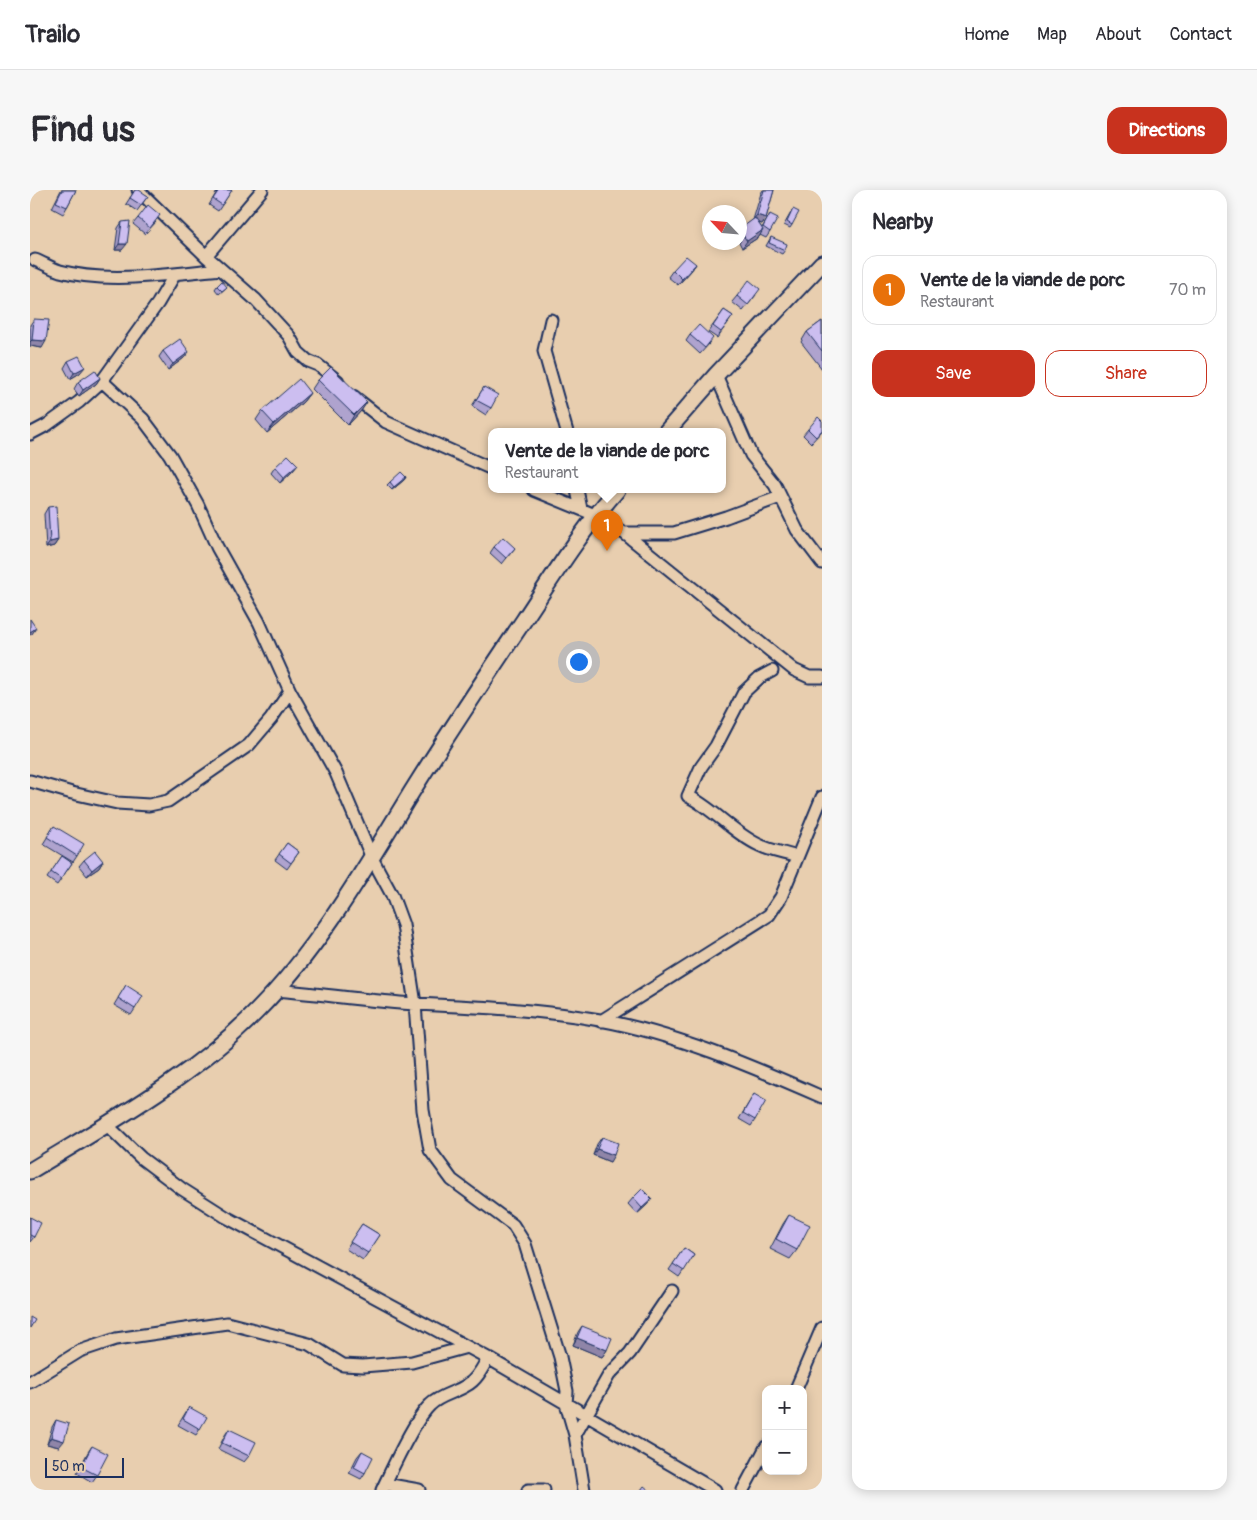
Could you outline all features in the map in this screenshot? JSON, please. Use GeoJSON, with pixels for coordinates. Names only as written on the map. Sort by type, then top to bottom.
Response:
{"type":"FeatureCollection","features":[{"type":"Feature","properties":{"kind":"main road"},"geometry":{"type":"LineString","coordinates":[[670,428],[716,375],[822,263]]}},
{"type":"Feature","properties":{"kind":"main road"},"geometry":{"type":"LineString","coordinates":[[30,1171],[174,1081],[220,1046],[276,990],[319,936],[372,858],[453,726],[595,515],[614,493]]}},
{"type":"Feature","properties":{"kind":"street"},"geometry":{"type":"LineString","coordinates":[[138,190],[221,270],[256,300],[289,336],[298,352],[308,361],[328,372],[369,410],[386,422],[488,468]]}},
{"type":"Feature","properties":{"kind":"street"},"geometry":{"type":"LineString","coordinates":[[206,256],[262,190]]}},
{"type":"Feature","properties":{"kind":"street"},"geometry":{"type":"LineString","coordinates":[[35,260],[58,270],[76,274],[115,276],[221,270]]}},
{"type":"Feature","properties":{"kind":"street"},"geometry":{"type":"LineString","coordinates":[[30,434],[47,425],[79,402],[102,380],[158,303],[175,274]]}},
{"type":"Feature","properties":{"kind":"street"},"geometry":{"type":"LineString","coordinates":[[551,320],[544,351],[566,428]]}},
{"type":"Feature","properties":{"kind":"street"},"geometry":{"type":"LineString","coordinates":[[716,375],[751,455],[775,485],[797,530],[822,563]]}},
{"type":"Feature","properties":{"kind":"street"},"geometry":{"type":"LineString","coordinates":[[102,380],[143,419],[170,454],[198,505],[217,547],[259,622],[290,692],[336,773],[372,858],[392,895],[403,925],[415,1004],[423,1110],[430,1150],[452,1180],[513,1225],[521,1235],[560,1357],[567,1390],[566,1404],[575,1435],[584,1490]]}},
{"type":"Feature","properties":{"kind":"street"},"geometry":{"type":"LineString","coordinates":[[542,493],[595,515],[624,533],[794,670],[809,677],[822,677]]}},
{"type":"Feature","properties":{"kind":"street"},"geometry":{"type":"LineString","coordinates":[[578,493],[580,508]]}},
{"type":"Feature","properties":{"kind":"street"},"geometry":{"type":"LineString","coordinates":[[624,533],[674,533],[726,517],[780,496]]}},
{"type":"Feature","properties":{"kind":"street"},"geometry":{"type":"LineString","coordinates":[[772,671],[759,678],[744,692],[716,746],[701,767],[688,796],[707,806],[730,826],[760,846],[797,857]]}},
{"type":"Feature","properties":{"kind":"street"},"geometry":{"type":"LineString","coordinates":[[30,781],[72,793],[117,802],[149,805],[168,801],[249,745],[272,719],[290,692]]}},
{"type":"Feature","properties":{"kind":"street"},"geometry":{"type":"LineString","coordinates":[[601,1020],[769,915],[781,897],[822,797]]}},
{"type":"Feature","properties":{"kind":"street"},"geometry":{"type":"LineString","coordinates":[[276,990],[415,1004],[513,1009],[601,1020],[669,1037],[822,1097]]}},
{"type":"Feature","properties":{"kind":"street"},"geometry":{"type":"LineString","coordinates":[[106,1124],[142,1158],[182,1189],[226,1217],[488,1358],[715,1490]]}},
{"type":"Feature","properties":{"kind":"street"},"geometry":{"type":"LineString","coordinates":[[575,1435],[609,1375],[630,1353],[672,1291]]}},
{"type":"Feature","properties":{"kind":"street"},"geometry":{"type":"LineString","coordinates":[[30,1382],[80,1351],[116,1339],[227,1323],[309,1344],[343,1365],[363,1366],[412,1362],[467,1347]]}},
{"type":"Feature","properties":{"kind":"street"},"geometry":{"type":"LineString","coordinates":[[798,1385],[822,1328]]}},
{"type":"Feature","properties":{"kind":"street"},"geometry":{"type":"LineString","coordinates":[[419,1490],[384,1487],[420,1418],[429,1405],[440,1397],[469,1385],[488,1358]]}},
{"type":"Feature","properties":{"kind":"street"},"geometry":{"type":"LineString","coordinates":[[743,1490],[762,1454]]}},
{"type":"Feature","properties":{"kind":"street"},"geometry":{"type":"LineString","coordinates":[[528,1490],[544,1490]]}},
{"type":"Feature","properties":{"kind":"building"},"geometry":{"type":"Polygon","coordinates":[[[62,190],[76,190],[67,207],[56,202],[62,190]]]}},
{"type":"Feature","properties":{"kind":"building"},"geometry":{"type":"Polygon","coordinates":[[[135,190],[139,190],[148,196],[141,205],[130,198],[135,190]]]}},
{"type":"Feature","properties":{"kind":"building"},"geometry":{"type":"Polygon","coordinates":[[[219,190],[232,190],[222,205],[213,199],[219,190]]]}},
{"type":"Feature","properties":{"kind":"building"},"geometry":{"type":"Polygon","coordinates":[[[764,190],[774,190],[766,218],[757,215],[764,190]]]}},
{"type":"Feature","properties":{"kind":"building"},"geometry":{"type":"Polygon","coordinates":[[[148,205],[160,215],[150,228],[138,218],[148,205]]]}},
{"type":"Feature","properties":{"kind":"building"},"geometry":{"type":"Polygon","coordinates":[[[793,209],[799,212],[792,225],[787,222],[793,209]]]}},
{"type":"Feature","properties":{"kind":"building"},"geometry":{"type":"Polygon","coordinates":[[[770,214],[778,218],[770,232],[763,227],[770,214]]]}},
{"type":"Feature","properties":{"kind":"building"},"geometry":{"type":"Polygon","coordinates":[[[755,218],[763,230],[747,241],[747,224],[755,218]]]}},
{"type":"Feature","properties":{"kind":"building"},"geometry":{"type":"Polygon","coordinates":[[[130,221],[127,244],[119,244],[122,222],[130,221]]]}},
{"type":"Feature","properties":{"kind":"building"},"geometry":{"type":"Polygon","coordinates":[[[771,237],[787,244],[785,250],[769,243],[771,237]]]}},
{"type":"Feature","properties":{"kind":"building"},"geometry":{"type":"Polygon","coordinates":[[[686,256],[696,264],[682,279],[673,270],[686,256]]]}},
{"type":"Feature","properties":{"kind":"building"},"geometry":{"type":"Polygon","coordinates":[[[749,280],[760,289],[748,305],[737,296],[749,280]]]}},
{"type":"Feature","properties":{"kind":"building"},"geometry":{"type":"Polygon","coordinates":[[[222,281],[227,287],[222,291],[217,286],[222,281]]]}},
{"type":"Feature","properties":{"kind":"building"},"geometry":{"type":"Polygon","coordinates":[[[724,310],[733,316],[721,332],[713,326],[724,310]]]}},
{"type":"Feature","properties":{"kind":"building"},"geometry":{"type":"Polygon","coordinates":[[[34,319],[49,320],[46,341],[32,340],[34,319]]]}},
{"type":"Feature","properties":{"kind":"building"},"geometry":{"type":"Polygon","coordinates":[[[822,321],[822,351],[807,332],[822,321]]]}},
{"type":"Feature","properties":{"kind":"building"},"geometry":{"type":"Polygon","coordinates":[[[699,325],[713,338],[705,348],[690,335],[699,325]]]}},
{"type":"Feature","properties":{"kind":"building"},"geometry":{"type":"Polygon","coordinates":[[[180,339],[189,352],[173,364],[163,351],[180,339]]]}},
{"type":"Feature","properties":{"kind":"building"},"geometry":{"type":"Polygon","coordinates":[[[79,356],[85,367],[74,373],[68,361],[79,356]]]}},
{"type":"Feature","properties":{"kind":"building"},"geometry":{"type":"Polygon","coordinates":[[[331,367],[367,402],[354,415],[318,380],[331,367]]]}},
{"type":"Feature","properties":{"kind":"building"},"geometry":{"type":"Polygon","coordinates":[[[95,370],[100,378],[83,390],[78,382],[95,370]]]}},
{"type":"Feature","properties":{"kind":"building"},"geometry":{"type":"Polygon","coordinates":[[[299,379],[310,393],[274,424],[262,411],[299,379]]]}},
{"type":"Feature","properties":{"kind":"building"},"geometry":{"type":"Polygon","coordinates":[[[484,387],[498,395],[491,408],[476,400],[484,387]]]}},
{"type":"Feature","properties":{"kind":"building"},"geometry":{"type":"Polygon","coordinates":[[[818,417],[822,421],[822,430],[816,437],[808,429],[818,417]]]}},
{"type":"Feature","properties":{"kind":"building"},"geometry":{"type":"Polygon","coordinates":[[[288,455],[298,465],[284,477],[275,467],[288,455]]]}},
{"type":"Feature","properties":{"kind":"building"},"geometry":{"type":"Polygon","coordinates":[[[401,472],[406,477],[394,487],[390,482],[401,472]]]}},
{"type":"Feature","properties":{"kind":"building"},"geometry":{"type":"Polygon","coordinates":[[[56,506],[58,540],[50,542],[48,507],[56,506]]]}},
{"type":"Feature","properties":{"kind":"building"},"geometry":{"type":"Polygon","coordinates":[[[503,537],[515,548],[506,558],[494,547],[503,537]]]}},
{"type":"Feature","properties":{"kind":"building"},"geometry":{"type":"Polygon","coordinates":[[[30,619],[36,628],[30,632],[30,619]]]}},
{"type":"Feature","properties":{"kind":"building"},"geometry":{"type":"Polygon","coordinates":[[[54,826],[84,844],[77,856],[47,837],[54,826]]]}},
{"type":"Feature","properties":{"kind":"building"},"geometry":{"type":"Polygon","coordinates":[[[287,843],[299,852],[291,863],[279,854],[287,843]]]}},
{"type":"Feature","properties":{"kind":"building"},"geometry":{"type":"Polygon","coordinates":[[[95,851],[103,861],[92,870],[84,860],[95,851]]]}},
{"type":"Feature","properties":{"kind":"building"},"geometry":{"type":"Polygon","coordinates":[[[62,856],[72,863],[61,879],[51,872],[62,856]]]}},
{"type":"Feature","properties":{"kind":"building"},"geometry":{"type":"Polygon","coordinates":[[[126,985],[143,996],[135,1009],[118,998],[126,985]]]}},
{"type":"Feature","properties":{"kind":"building"},"geometry":{"type":"Polygon","coordinates":[[[754,1094],[766,1101],[755,1120],[743,1113],[754,1094]]]}},
{"type":"Feature","properties":{"kind":"building"},"geometry":{"type":"Polygon","coordinates":[[[602,1137],[618,1143],[614,1155],[597,1149],[602,1137]]]}},
{"type":"Feature","properties":{"kind":"building"},"geometry":{"type":"Polygon","coordinates":[[[642,1189],[652,1199],[642,1208],[633,1198],[642,1189]]]}},
{"type":"Feature","properties":{"kind":"building"},"geometry":{"type":"Polygon","coordinates":[[[789,1215],[810,1225],[797,1250],[776,1239],[789,1215]]]}},
{"type":"Feature","properties":{"kind":"building"},"geometry":{"type":"Polygon","coordinates":[[[30,1217],[41,1223],[34,1237],[30,1235],[30,1217]]]}},
{"type":"Feature","properties":{"kind":"building"},"geometry":{"type":"Polygon","coordinates":[[[362,1224],[380,1235],[368,1253],[350,1242],[362,1224]]]}},
{"type":"Feature","properties":{"kind":"building"},"geometry":{"type":"Polygon","coordinates":[[[684,1248],[694,1255],[684,1271],[673,1264],[684,1248]]]}},
{"type":"Feature","properties":{"kind":"building"},"geometry":{"type":"Polygon","coordinates":[[[30,1317],[35,1320],[30,1328],[30,1317]]]}},
{"type":"Feature","properties":{"kind":"building"},"geometry":{"type":"Polygon","coordinates":[[[582,1326],[612,1338],[607,1350],[577,1338],[582,1326]]]}},
{"type":"Feature","properties":{"kind":"building"},"geometry":{"type":"Polygon","coordinates":[[[189,1407],[207,1417],[200,1429],[183,1419],[189,1407]]]}},
{"type":"Feature","properties":{"kind":"building"},"geometry":{"type":"Polygon","coordinates":[[[56,1420],[69,1424],[64,1441],[51,1437],[56,1420]]]}},
{"type":"Feature","properties":{"kind":"building"},"geometry":{"type":"Polygon","coordinates":[[[229,1429],[256,1442],[249,1456],[222,1443],[229,1429]]]}},
{"type":"Feature","properties":{"kind":"building"},"geometry":{"type":"Polygon","coordinates":[[[92,1446],[108,1454],[97,1475],[81,1467],[92,1446]]]}},
{"type":"Feature","properties":{"kind":"building"},"geometry":{"type":"Polygon","coordinates":[[[362,1451],[373,1457],[365,1473],[354,1467],[362,1451]]]}},
{"type":"Feature","properties":{"kind":"building"},"geometry":{"type":"Polygon","coordinates":[[[644,1486],[649,1490],[641,1490],[644,1486]]]}},
{"type":"Feature","properties":{"kind":"place","name":"Vente de la viande de porc"},"geometry":{"type":"Point","coordinates":[607,551]}}]}
